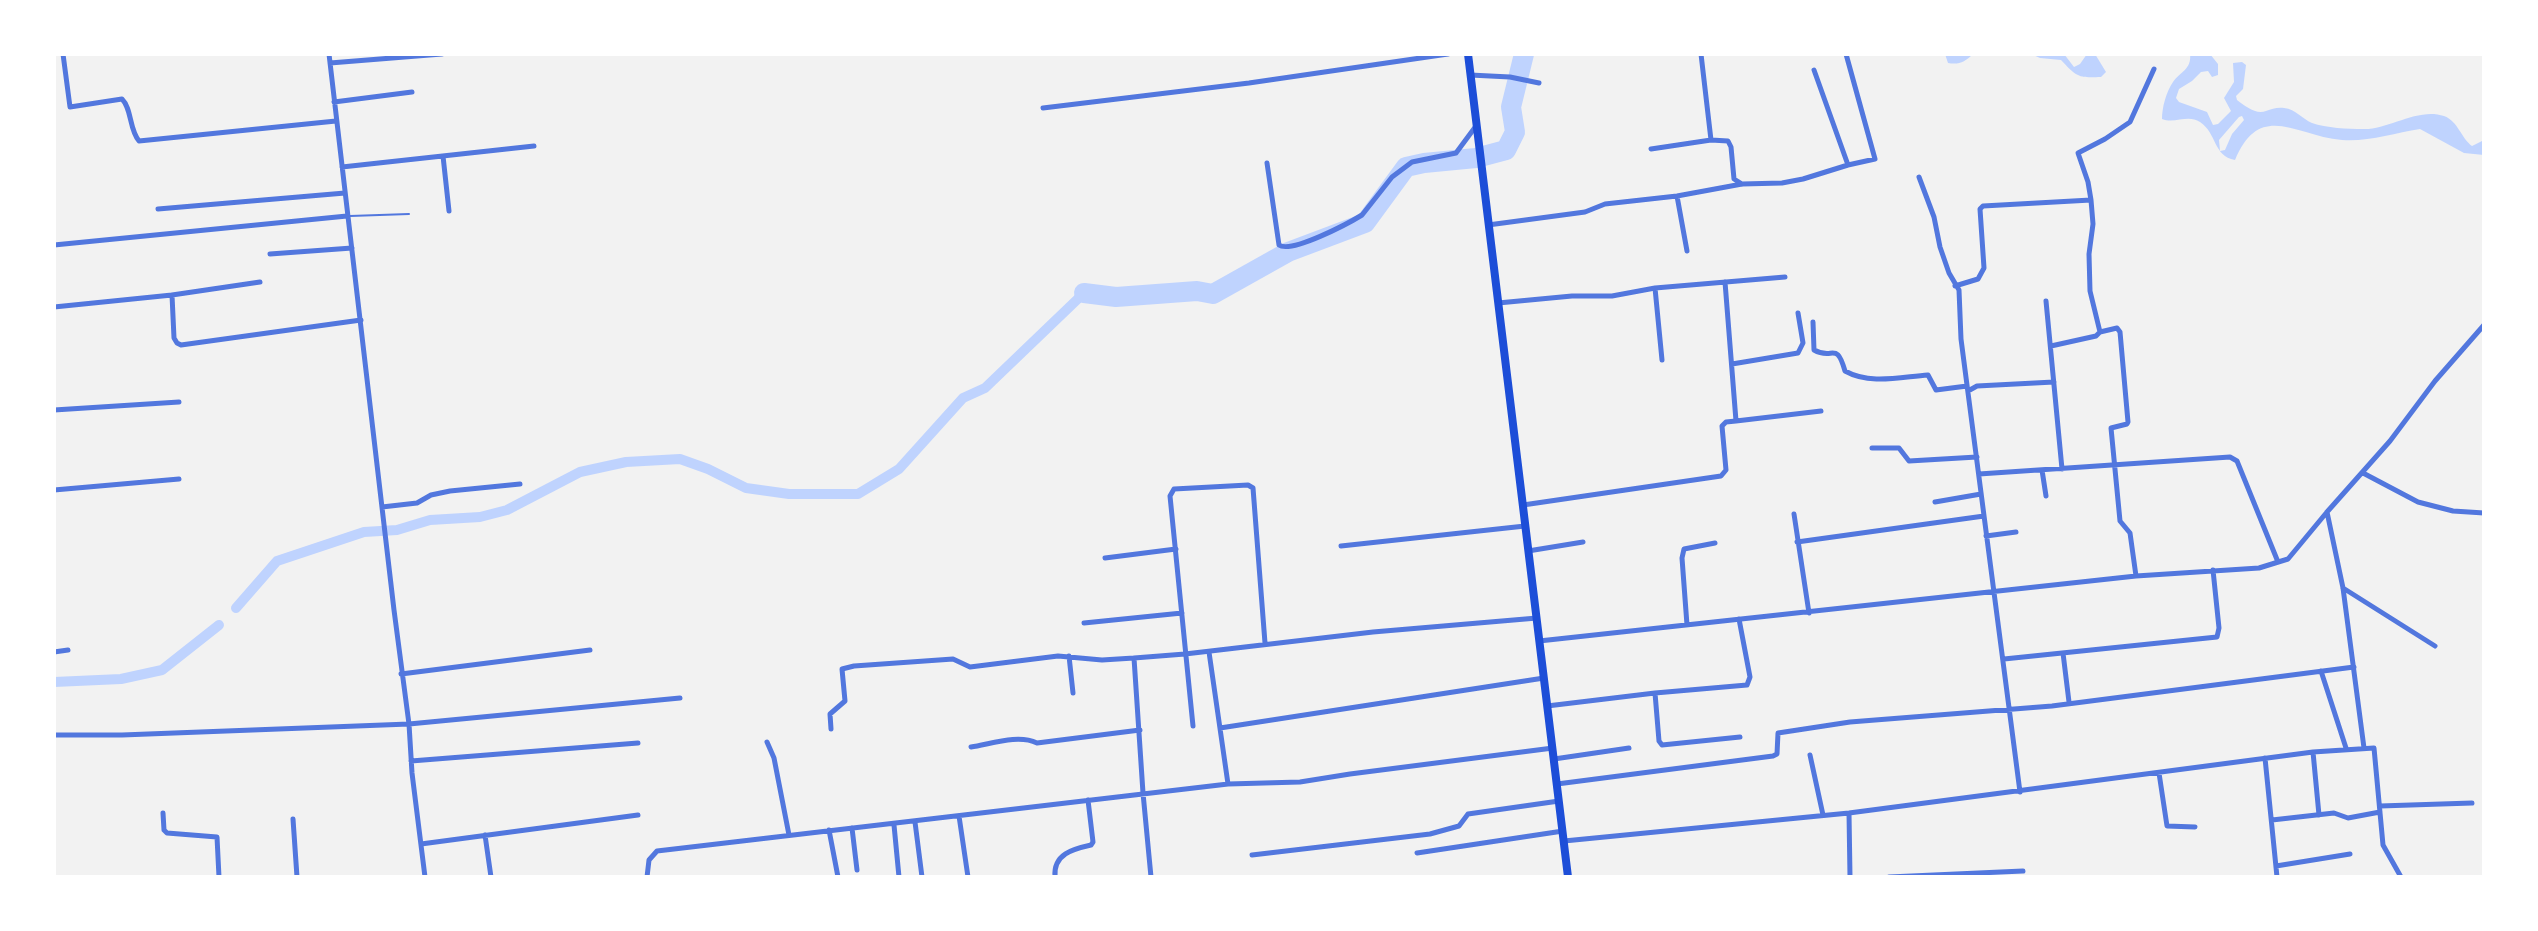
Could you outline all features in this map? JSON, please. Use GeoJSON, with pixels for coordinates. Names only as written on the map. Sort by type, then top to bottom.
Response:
{"type":"FeatureCollection","features":[{"type":"Feature","properties":{"kind":"main road"},"geometry":{"type":"LineString","coordinates":[[1468,54],[1568,877]]}},
{"type":"Feature","properties":{"kind":"street"},"geometry":{"type":"LineString","coordinates":[[63,54],[70,107],[122,99],[139,141],[336,121]]}},
{"type":"Feature","properties":{"kind":"street"},"geometry":{"type":"LineString","coordinates":[[329,54],[401,674],[409,724],[411,761],[425,877]]}},
{"type":"Feature","properties":{"kind":"street"},"geometry":{"type":"LineString","coordinates":[[330,63],[442,54]]}},
{"type":"Feature","properties":{"kind":"street"},"geometry":{"type":"LineString","coordinates":[[1044,108],[1249,83],[1448,54]]}},
{"type":"Feature","properties":{"kind":"street"},"geometry":{"type":"LineString","coordinates":[[1701,54],[1711,140]]}},
{"type":"Feature","properties":{"kind":"street"},"geometry":{"type":"LineString","coordinates":[[1488,225],[1585,212],[1605,204],[1629,200],[1677,196],[1742,184],[1782,183],[1875,159],[1846,54]]}},
{"type":"Feature","properties":{"kind":"street"},"geometry":{"type":"LineString","coordinates":[[2100,332],[2090,291],[2089,255],[2093,224],[2091,200],[2088,182],[2078,153],[2105,140],[2130,122],[2154,69]]}},
{"type":"Feature","properties":{"kind":"street"},"geometry":{"type":"LineString","coordinates":[[1814,70],[1848,165]]}},
{"type":"Feature","properties":{"kind":"street"},"geometry":{"type":"LineString","coordinates":[[1470,75],[1510,77],[1539,83]]}},
{"type":"Feature","properties":{"kind":"street"},"geometry":{"type":"LineString","coordinates":[[334,102],[412,92]]}},
{"type":"Feature","properties":{"kind":"street"},"geometry":{"type":"LineString","coordinates":[[1267,163],[1273,216],[1280,245],[1286,248],[1313,239],[1354,220],[1368,209],[1399,171],[1416,160],[1456,153],[1476,126]]}},
{"type":"Feature","properties":{"kind":"street"},"geometry":{"type":"LineString","coordinates":[[1651,149],[1711,140],[1728,141],[1731,147],[1734,179],[1742,184]]}},
{"type":"Feature","properties":{"kind":"street"},"geometry":{"type":"LineString","coordinates":[[342,167],[534,146]]}},
{"type":"Feature","properties":{"kind":"street"},"geometry":{"type":"LineString","coordinates":[[443,156],[449,211]]}},
{"type":"Feature","properties":{"kind":"street"},"geometry":{"type":"LineString","coordinates":[[1919,177],[1929,200],[1940,247],[1961,303],[1961,339],[1992,592],[2004,659],[2020,792]]}},
{"type":"Feature","properties":{"kind":"street"},"geometry":{"type":"LineString","coordinates":[[158,209],[345,193]]}},
{"type":"Feature","properties":{"kind":"street"},"geometry":{"type":"LineString","coordinates":[[1677,196],[1688,251]]}},
{"type":"Feature","properties":{"kind":"street"},"geometry":{"type":"LineString","coordinates":[[1957,288],[1978,279],[1984,268],[1980,209],[1983,206],[2091,200]]}},
{"type":"Feature","properties":{"kind":"street"},"geometry":{"type":"LineString","coordinates":[[54,245],[347,216]]}},
{"type":"Feature","properties":{"kind":"street"},"geometry":{"type":"LineString","coordinates":[[270,254],[352,248]]}},
{"type":"Feature","properties":{"kind":"street"},"geometry":{"type":"LineString","coordinates":[[1498,303],[1572,296],[1612,296],[1655,288],[1785,277]]}},
{"type":"Feature","properties":{"kind":"street"},"geometry":{"type":"LineString","coordinates":[[54,307],[172,295],[260,282]]}},
{"type":"Feature","properties":{"kind":"street"},"geometry":{"type":"LineString","coordinates":[[1725,282],[1736,421]]}},
{"type":"Feature","properties":{"kind":"street"},"geometry":{"type":"LineString","coordinates":[[1655,288],[1662,360]]}},
{"type":"Feature","properties":{"kind":"street"},"geometry":{"type":"LineString","coordinates":[[172,295],[174,338],[181,345],[361,320]]}},
{"type":"Feature","properties":{"kind":"street"},"geometry":{"type":"LineString","coordinates":[[2046,301],[2062,469]]}},
{"type":"Feature","properties":{"kind":"street"},"geometry":{"type":"LineString","coordinates":[[1732,364],[1798,353],[1803,343],[1798,313]]}},
{"type":"Feature","properties":{"kind":"street"},"geometry":{"type":"LineString","coordinates":[[1814,322],[1814,350],[1818,353],[1837,353],[1841,356],[1845,371],[1855,377],[1870,380],[1928,375],[1936,390],[2054,382]]}},
{"type":"Feature","properties":{"kind":"street"},"geometry":{"type":"LineString","coordinates":[[1539,641],[2136,576],[2259,568],[2288,559],[2390,441],[2435,381],[2484,325]]}},
{"type":"Feature","properties":{"kind":"street"},"geometry":{"type":"LineString","coordinates":[[2050,346],[2096,336],[2100,332],[2117,328],[2121,332],[2128,422],[2111,428],[2120,521],[2130,533],[2136,576]]}},
{"type":"Feature","properties":{"kind":"street"},"geometry":{"type":"LineString","coordinates":[[54,410],[180,402]]}},
{"type":"Feature","properties":{"kind":"street"},"geometry":{"type":"LineString","coordinates":[[1522,505],[1721,476],[1726,470],[1722,426],[1726,422],[1821,411]]}},
{"type":"Feature","properties":{"kind":"street"},"geometry":{"type":"LineString","coordinates":[[1872,448],[1899,448],[1909,461],[1977,457]]}},
{"type":"Feature","properties":{"kind":"street"},"geometry":{"type":"LineString","coordinates":[[1979,474],[2115,466],[2214,457],[2230,458],[2237,461],[2278,562]]}},
{"type":"Feature","properties":{"kind":"street"},"geometry":{"type":"LineString","coordinates":[[2042,470],[2046,496]]}},
{"type":"Feature","properties":{"kind":"street"},"geometry":{"type":"LineString","coordinates":[[2363,472],[2418,502],[2453,511],[2484,513]]}},
{"type":"Feature","properties":{"kind":"street"},"geometry":{"type":"LineString","coordinates":[[54,490],[179,479]]}},
{"type":"Feature","properties":{"kind":"street"},"geometry":{"type":"LineString","coordinates":[[382,510],[417,503],[431,495],[450,490],[520,484]]}},
{"type":"Feature","properties":{"kind":"street"},"geometry":{"type":"LineString","coordinates":[[1193,726],[1170,496],[1174,489],[1248,485],[1252,488],[1265,643]]}},
{"type":"Feature","properties":{"kind":"street"},"geometry":{"type":"LineString","coordinates":[[1935,502],[1981,494]]}},
{"type":"Feature","properties":{"kind":"street"},"geometry":{"type":"LineString","coordinates":[[2327,512],[2343,588],[2364,748]]}},
{"type":"Feature","properties":{"kind":"street"},"geometry":{"type":"LineString","coordinates":[[1794,514],[1809,613]]}},
{"type":"Feature","properties":{"kind":"street"},"geometry":{"type":"LineString","coordinates":[[1797,542],[1984,516]]}},
{"type":"Feature","properties":{"kind":"street"},"geometry":{"type":"LineString","coordinates":[[1341,546],[1525,526]]}},
{"type":"Feature","properties":{"kind":"street"},"geometry":{"type":"LineString","coordinates":[[1986,536],[2016,532]]}},
{"type":"Feature","properties":{"kind":"street"},"geometry":{"type":"LineString","coordinates":[[1528,551],[1583,542]]}},
{"type":"Feature","properties":{"kind":"street"},"geometry":{"type":"LineString","coordinates":[[1687,625],[1682,558],[1684,549],[1715,543]]}},
{"type":"Feature","properties":{"kind":"street"},"geometry":{"type":"LineString","coordinates":[[1105,558],[1176,549]]}},
{"type":"Feature","properties":{"kind":"street"},"geometry":{"type":"LineString","coordinates":[[2004,659],[2217,637],[2219,628],[2213,570]]}},
{"type":"Feature","properties":{"kind":"street"},"geometry":{"type":"LineString","coordinates":[[2343,588],[2435,646]]}},
{"type":"Feature","properties":{"kind":"street"},"geometry":{"type":"LineString","coordinates":[[1084,623],[1182,613]]}},
{"type":"Feature","properties":{"kind":"street"},"geometry":{"type":"LineString","coordinates":[[831,729],[830,714],[844,701],[841,672],[845,668],[953,660],[970,667],[1069,656],[1102,660],[1134,658],[1209,652],[1265,643],[1537,618]]}},
{"type":"Feature","properties":{"kind":"street"},"geometry":{"type":"LineString","coordinates":[[1547,706],[1747,685],[1750,677],[1741,618]]}},
{"type":"Feature","properties":{"kind":"street"},"geometry":{"type":"LineString","coordinates":[[54,652],[68,650]]}},
{"type":"Feature","properties":{"kind":"street"},"geometry":{"type":"LineString","coordinates":[[401,674],[590,650]]}},
{"type":"Feature","properties":{"kind":"street"},"geometry":{"type":"LineString","coordinates":[[1209,652],[1228,784]]}},
{"type":"Feature","properties":{"kind":"street"},"geometry":{"type":"LineString","coordinates":[[2063,653],[2068,702]]}},
{"type":"Feature","properties":{"kind":"street"},"geometry":{"type":"LineString","coordinates":[[1069,656],[1073,693]]}},
{"type":"Feature","properties":{"kind":"street"},"geometry":{"type":"LineString","coordinates":[[1134,658],[1151,877]]}},
{"type":"Feature","properties":{"kind":"street"},"geometry":{"type":"LineString","coordinates":[[1557,784],[1773,756],[1778,754],[1777,734],[1788,731],[1850,722],[2052,706],[2068,702],[2354,667]]}},
{"type":"Feature","properties":{"kind":"street"},"geometry":{"type":"LineString","coordinates":[[2321,671],[2346,748]]}},
{"type":"Feature","properties":{"kind":"street"},"geometry":{"type":"LineString","coordinates":[[1220,728],[1544,678]]}},
{"type":"Feature","properties":{"kind":"street"},"geometry":{"type":"LineString","coordinates":[[1655,693],[1659,741],[1662,745],[1740,737]]}},
{"type":"Feature","properties":{"kind":"street"},"geometry":{"type":"LineString","coordinates":[[54,735],[122,735],[409,724],[680,698]]}},
{"type":"Feature","properties":{"kind":"street"},"geometry":{"type":"LineString","coordinates":[[971,747],[1010,740],[1029,739],[1037,743],[1140,730]]}},
{"type":"Feature","properties":{"kind":"street"},"geometry":{"type":"LineString","coordinates":[[767,742],[774,758],[789,835]]}},
{"type":"Feature","properties":{"kind":"street"},"geometry":{"type":"LineString","coordinates":[[411,761],[638,743]]}},
{"type":"Feature","properties":{"kind":"street"},"geometry":{"type":"LineString","coordinates":[[647,877],[649,860],[657,852],[1143,793],[1228,784],[1300,782],[1552,748]]}},
{"type":"Feature","properties":{"kind":"street"},"geometry":{"type":"LineString","coordinates":[[1554,759],[1629,748]]}},
{"type":"Feature","properties":{"kind":"street"},"geometry":{"type":"LineString","coordinates":[[1564,841],[1850,813],[2313,752],[2346,748],[2374,748],[2384,850],[2401,877]]}},
{"type":"Feature","properties":{"kind":"street"},"geometry":{"type":"LineString","coordinates":[[2313,752],[2319,815]]}},
{"type":"Feature","properties":{"kind":"street"},"geometry":{"type":"LineString","coordinates":[[1810,755],[1823,815]]}},
{"type":"Feature","properties":{"kind":"street"},"geometry":{"type":"LineString","coordinates":[[2265,758],[2277,877]]}},
{"type":"Feature","properties":{"kind":"street"},"geometry":{"type":"LineString","coordinates":[[2159,773],[2167,826],[2194,827]]}},
{"type":"Feature","properties":{"kind":"street"},"geometry":{"type":"LineString","coordinates":[[1055,877],[1054,870],[1061,856],[1070,849],[1091,845],[1093,842],[1088,800]]}},
{"type":"Feature","properties":{"kind":"street"},"geometry":{"type":"LineString","coordinates":[[1252,855],[1430,834],[1459,826],[1468,814],[1559,801]]}},
{"type":"Feature","properties":{"kind":"street"},"geometry":{"type":"LineString","coordinates":[[2272,820],[2336,814],[2342,818],[2348,818],[2380,809],[2472,803]]}},
{"type":"Feature","properties":{"kind":"street"},"geometry":{"type":"LineString","coordinates":[[163,813],[164,830],[167,833],[217,837],[219,877]]}},
{"type":"Feature","properties":{"kind":"street"},"geometry":{"type":"LineString","coordinates":[[1850,813],[1850,877]]}},
{"type":"Feature","properties":{"kind":"street"},"geometry":{"type":"LineString","coordinates":[[421,844],[638,815]]}},
{"type":"Feature","properties":{"kind":"street"},"geometry":{"type":"LineString","coordinates":[[959,816],[968,877]]}},
{"type":"Feature","properties":{"kind":"street"},"geometry":{"type":"LineString","coordinates":[[293,819],[297,877]]}},
{"type":"Feature","properties":{"kind":"street"},"geometry":{"type":"LineString","coordinates":[[915,822],[922,877]]}},
{"type":"Feature","properties":{"kind":"street"},"geometry":{"type":"LineString","coordinates":[[894,825],[899,877]]}},
{"type":"Feature","properties":{"kind":"street"},"geometry":{"type":"LineString","coordinates":[[852,828],[857,870]]}},
{"type":"Feature","properties":{"kind":"street"},"geometry":{"type":"LineString","coordinates":[[829,830],[838,877]]}},
{"type":"Feature","properties":{"kind":"street"},"geometry":{"type":"LineString","coordinates":[[1417,853],[1563,831]]}},
{"type":"Feature","properties":{"kind":"street"},"geometry":{"type":"LineString","coordinates":[[485,835],[491,877]]}},
{"type":"Feature","properties":{"kind":"street"},"geometry":{"type":"LineString","coordinates":[[2276,866],[2350,854]]}},
{"type":"Feature","properties":{"kind":"street"},"geometry":{"type":"LineString","coordinates":[[1889,877],[2023,871]]}},
{"type":"Feature","properties":{"kind":"lane"},"geometry":{"type":"LineString","coordinates":[[347,216],[409,214]]}},
{"type":"Feature","properties":{"kind":"water"},"geometry":{"type":"Polygon","coordinates":[[[1945,54],[1973,54],[1955,64],[1948,63],[1945,54]]]}},
{"type":"Feature","properties":{"kind":"water"},"geometry":{"type":"Polygon","coordinates":[[[2031,54],[2064,54],[2074,67],[2080,64],[2087,54],[2095,54],[2106,72],[2101,77],[2082,77],[2061,60],[2040,58],[2031,54]]]}},
{"type":"Feature","properties":{"kind":"water"},"geometry":{"type":"Polygon","coordinates":[[[2190,54],[2210,54],[2218,64],[2218,75],[2212,77],[2208,71],[2201,72],[2179,89],[2176,98],[2179,102],[2207,112],[2213,125],[2218,124],[2231,111],[2224,98],[2234,82],[2233,63],[2242,62],[2246,65],[2243,89],[2236,96],[2237,100],[2255,111],[2284,108],[2318,125],[2357,129],[2373,128],[2414,116],[2434,114],[2449,118],[2472,146],[2484,140],[2484,155],[2464,153],[2420,129],[2371,138],[2342,140],[2281,126],[2268,126],[2256,131],[2245,142],[2235,160],[2228,158],[2220,151],[2210,132],[2200,122],[2191,119],[2162,119],[2168,90],[2189,63],[2190,54]],[[2242,116],[2239,117],[2219,140],[2220,151],[2225,150],[2232,134],[2244,120],[2242,116]]]}},
{"type":"Feature","properties":{"kind":"waterway"},"geometry":{"type":"LineString","coordinates":[[1084,293],[1116,297],[1197,291],[1213,294],[1288,252],[1365,223],[1406,167],[1476,158],[1506,150],[1515,132],[1511,107],[1524,54]]}},
{"type":"Feature","properties":{"kind":"waterway"},"geometry":{"type":"LineString","coordinates":[[236,608],[277,561],[364,532],[397,530],[430,520],[480,517],[507,510],[580,472],[626,462],[680,459],[708,469],[746,488],[789,494],[858,494],[899,469],[963,398],[985,388],[1084,293]]}},
{"type":"Feature","properties":{"kind":"waterway"},"geometry":{"type":"LineString","coordinates":[[54,682],[121,679],[162,670],[219,625]]}}]}
